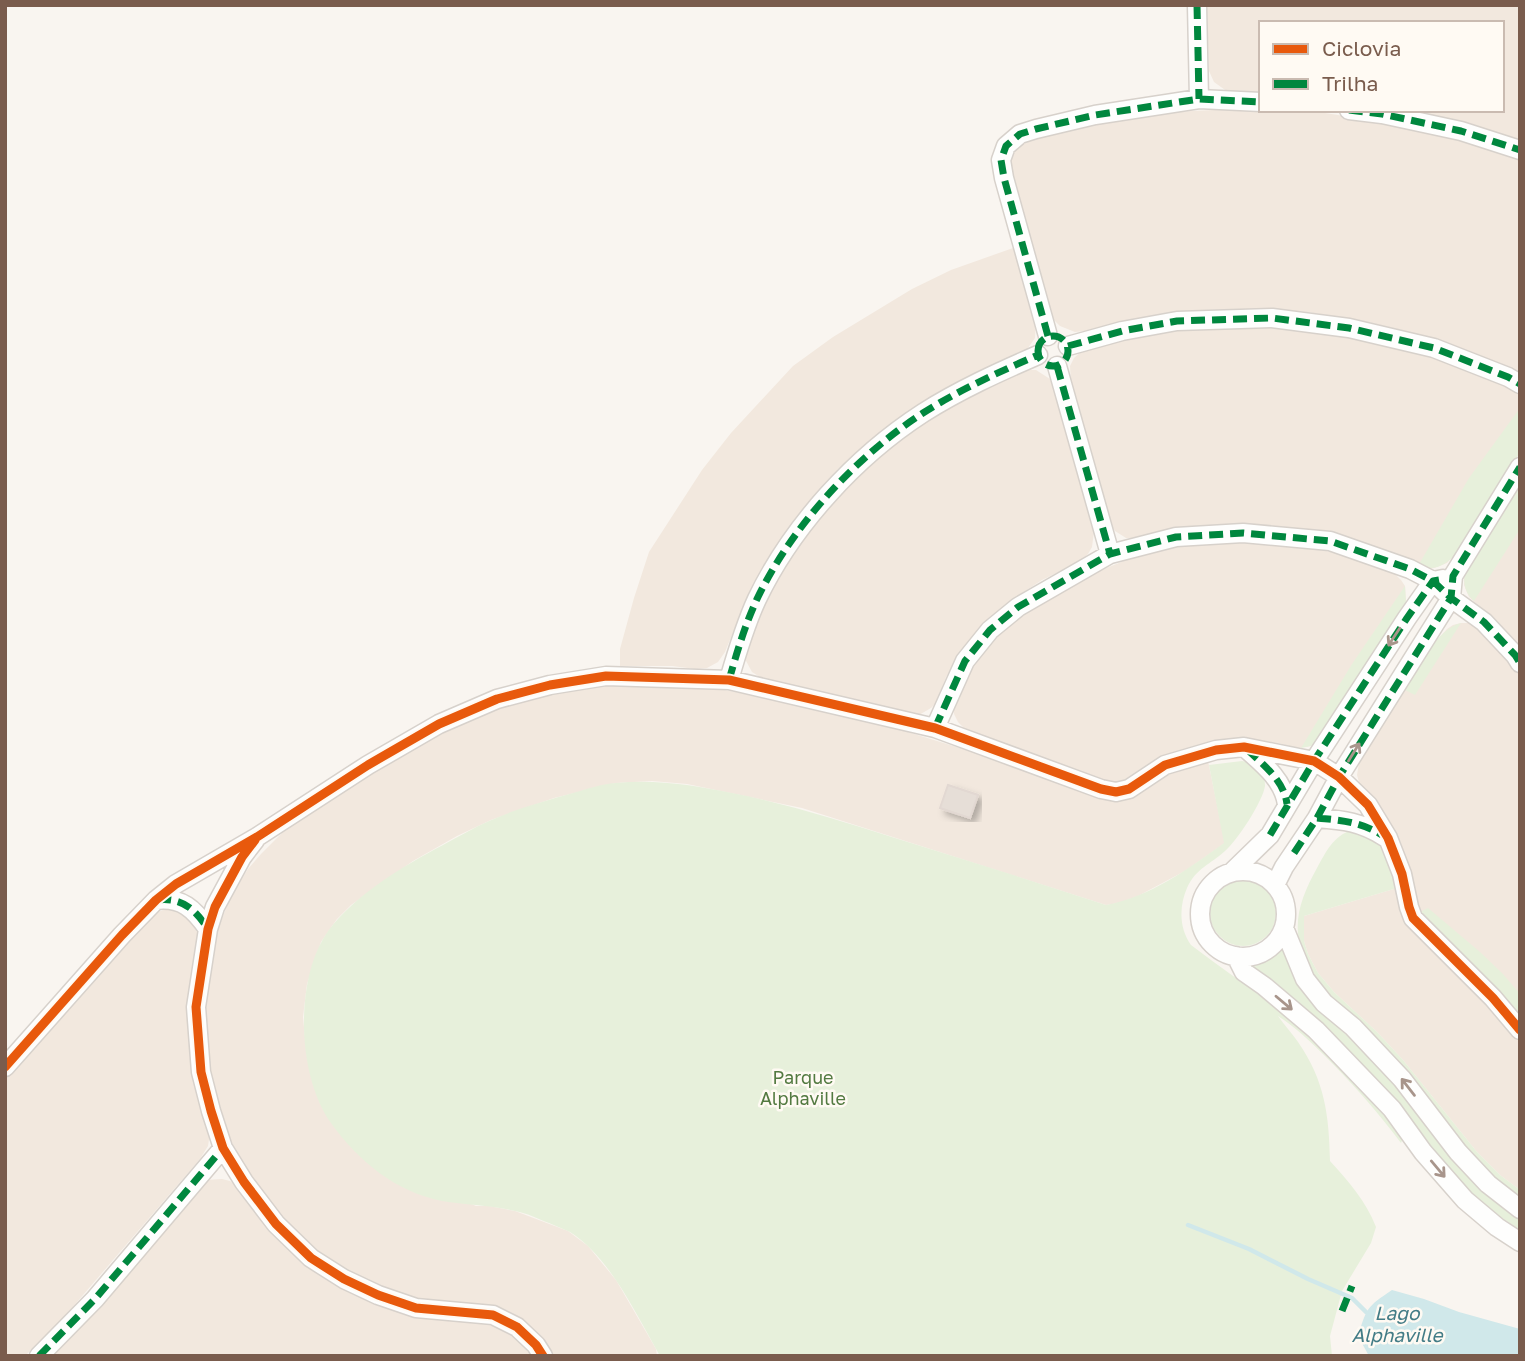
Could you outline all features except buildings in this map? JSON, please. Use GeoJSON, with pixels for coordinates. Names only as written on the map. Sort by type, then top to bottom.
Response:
{"type":"FeatureCollection","features":[{"type":"Feature","properties":{"kind":"street"},"geometry":{"type":"LineString","coordinates":[[1197,5],[1199,99]]}},
{"type":"Feature","properties":{"kind":"street"},"geometry":{"type":"LineString","coordinates":[[1048,336],[1004,178],[1001,160],[1006,146],[1020,134],[1095,115],[1199,99],[1259,102]]}},
{"type":"Feature","properties":{"kind":"street"},"geometry":{"type":"LineString","coordinates":[[1366,112],[1461,131],[1520,150]]}},
{"type":"Feature","properties":{"kind":"street"},"geometry":{"type":"LineString","coordinates":[[1068,346],[1122,331],[1177,321],[1272,318],[1349,328],[1434,348],[1520,384]]}},
{"type":"Feature","properties":{"kind":"street"},"geometry":{"type":"LineString","coordinates":[[1048,336],[1060,337],[1068,346],[1066,358],[1057,366],[1045,365],[1038,355],[1039,343],[1048,336]]}},
{"type":"Feature","properties":{"kind":"street"},"geometry":{"type":"LineString","coordinates":[[729,680],[740,639],[758,598],[788,546],[828,495],[876,447],[924,413],[987,378],[1038,355]]}},
{"type":"Feature","properties":{"kind":"street"},"geometry":{"type":"LineString","coordinates":[[1057,366],[1110,554]]}},
{"type":"Feature","properties":{"kind":"street"},"geometry":{"type":"LineString","coordinates":[[1275,885],[1451,598],[1453,576],[1520,467]]}},
{"type":"Feature","properties":{"kind":"street"},"geometry":{"type":"LineString","coordinates":[[935,728],[965,661],[989,630],[1018,607],[1110,554],[1176,537],[1242,533],[1330,541],[1410,569],[1433,581],[1484,622],[1520,663]]}},
{"type":"Feature","properties":{"kind":"street"},"geometry":{"type":"LineString","coordinates":[[1232,872],[1248,871],[1269,879],[1283,897],[1285,906],[1284,928],[1274,944],[1265,951],[1250,956],[1223,952],[1213,945],[1204,932],[1200,906],[1208,889],[1217,879],[1232,872],[1270,835],[1314,761],[1433,581],[1453,576]]}},
{"type":"Feature","properties":{"kind":"street"},"geometry":{"type":"LineString","coordinates":[[5,1067],[122,935],[156,900],[176,884],[439,724],[497,699],[550,685],[606,676],[729,680],[935,728],[1115,792],[1129,789],[1165,765],[1216,750],[1244,747],[1314,761],[1339,777],[1368,805],[1388,838],[1402,874],[1413,918],[1493,998],[1520,1030]]}},
{"type":"Feature","properties":{"kind":"street"},"geometry":{"type":"LineString","coordinates":[[1244,747],[1279,782],[1286,793],[1287,804]]}},
{"type":"Feature","properties":{"kind":"street"},"geometry":{"type":"LineString","coordinates":[[1317,818],[1361,824],[1388,838]]}},
{"type":"Feature","properties":{"kind":"street"},"geometry":{"type":"LineString","coordinates":[[257,837],[242,857],[215,908],[208,929],[196,1007],[201,1072],[223,1148],[244,1182],[276,1224],[311,1258],[344,1279],[378,1295],[416,1308],[493,1315],[517,1326],[543,1356]]}},
{"type":"Feature","properties":{"kind":"street"},"geometry":{"type":"LineString","coordinates":[[156,900],[169,899],[194,910],[208,929]]}},
{"type":"Feature","properties":{"kind":"street"},"geometry":{"type":"LineString","coordinates":[[1284,928],[1305,979],[1324,1003],[1353,1027],[1402,1079],[1458,1152],[1488,1184],[1520,1209]]}},
{"type":"Feature","properties":{"kind":"street"},"geometry":{"type":"LineString","coordinates":[[1236,956],[1244,972],[1317,1030],[1392,1109],[1423,1152],[1465,1200],[1520,1242]]}},
{"type":"Feature","properties":{"kind":"street"},"geometry":{"type":"LineString","coordinates":[[39,1356],[95,1299],[223,1148]]}},
{"type":"Feature","properties":{"kind":"shaded area"},"geometry":{"type":"Polygon","coordinates":[[[1207,5],[1520,5],[1520,142],[1412,112],[1504,112],[1504,21],[1259,21],[1259,94],[1228,92],[1214,82],[1209,71],[1207,5]]]}},
{"type":"Feature","properties":{"kind":"shaded area"},"geometry":{"type":"Polygon","coordinates":[[[1257,108],[1259,112],[1325,113],[1460,138],[1520,158],[1520,375],[1486,359],[1406,331],[1307,312],[1207,310],[1158,315],[1085,331],[1075,332],[1060,326],[1050,311],[1010,172],[1013,151],[1025,141],[1041,135],[1151,114],[1257,108]]]}},
{"type":"Feature","properties":{"kind":"shaded area"},"geometry":{"type":"Polygon","coordinates":[[[1013,248],[1036,319],[1035,338],[1028,348],[927,400],[876,436],[838,469],[797,517],[757,578],[725,652],[718,662],[707,668],[695,669],[620,666],[620,649],[649,552],[702,470],[731,433],[793,366],[833,337],[912,289],[951,270],[1013,248]]]}},
{"type":"Feature","properties":{"kind":"shaded area"},"geometry":{"type":"Polygon","coordinates":[[[1241,325],[1328,330],[1427,354],[1520,394],[1520,452],[1457,552],[1447,563],[1428,569],[1314,531],[1277,526],[1232,525],[1139,539],[1126,538],[1115,531],[1108,521],[1071,383],[1070,366],[1074,358],[1083,350],[1121,339],[1184,328],[1241,325]]]}},
{"type":"Feature","properties":{"kind":"shaded area"},"geometry":{"type":"Polygon","coordinates":[[[1036,370],[1050,379],[1056,394],[1094,532],[1088,554],[1079,562],[1022,593],[982,627],[946,677],[936,703],[919,715],[765,680],[752,672],[745,659],[747,640],[774,582],[822,512],[880,454],[946,407],[1022,371],[1036,370]]]}},
{"type":"Feature","properties":{"kind":"shaded area"},"geometry":{"type":"Polygon","coordinates":[[[1520,481],[1520,648],[1499,624],[1469,597],[1464,578],[1520,481]]]}},
{"type":"Feature","properties":{"kind":"shaded area"},"geometry":{"type":"Polygon","coordinates":[[[1251,541],[1298,545],[1350,556],[1395,574],[1405,586],[1406,603],[1311,746],[1296,748],[1262,741],[1214,742],[1173,754],[1121,784],[1105,783],[968,732],[958,722],[953,705],[971,667],[989,641],[1011,620],[1070,583],[1131,558],[1176,547],[1251,541]]]}},
{"type":"Feature","properties":{"kind":"shaded area"},"geometry":{"type":"Polygon","coordinates":[[[1461,623],[1477,626],[1504,654],[1520,676],[1520,1017],[1483,974],[1420,912],[1401,843],[1382,811],[1360,786],[1357,775],[1359,763],[1436,641],[1447,629],[1461,623]]]}},
{"type":"Feature","properties":{"kind":"shaded area"},"geometry":{"type":"Polygon","coordinates":[[[621,683],[708,687],[865,719],[983,755],[1108,800],[1132,798],[1173,771],[1208,761],[1225,843],[1185,871],[1138,896],[1106,905],[802,808],[687,784],[652,781],[616,783],[554,798],[491,820],[413,861],[351,905],[321,942],[307,984],[303,1017],[307,1057],[323,1109],[358,1154],[476,1206],[515,1211],[568,1231],[588,1246],[616,1280],[656,1349],[657,1356],[555,1356],[542,1338],[376,1286],[340,1268],[285,1224],[243,1166],[223,1123],[211,1080],[206,1046],[208,967],[230,898],[248,869],[290,825],[405,752],[498,706],[578,686],[621,683]]]}},
{"type":"Feature","properties":{"kind":"shaded area"},"geometry":{"type":"Polygon","coordinates":[[[1397,888],[1520,1043],[1520,1190],[1477,1152],[1403,1060],[1334,992],[1318,973],[1308,954],[1304,941],[1304,916],[1397,888]]]}},
{"type":"Feature","properties":{"kind":"shaded area"},"geometry":{"type":"Polygon","coordinates":[[[166,909],[180,911],[190,918],[197,932],[189,995],[190,1046],[193,1071],[210,1133],[208,1146],[200,1159],[65,1316],[25,1356],[5,1356],[5,1078],[150,915],[166,909]]]}},
{"type":"Feature","properties":{"kind":"shaded area"},"geometry":{"type":"Polygon","coordinates":[[[222,1179],[239,1188],[349,1291],[391,1309],[424,1317],[490,1324],[513,1334],[536,1356],[47,1356],[206,1180],[222,1179]]]}},
{"type":"Feature","properties":{"kind":"green space"},"geometry":{"type":"Polygon","coordinates":[[[1520,408],[1520,452],[1457,552],[1440,566],[1418,566],[1469,478],[1520,408]]]}},
{"type":"Feature","properties":{"kind":"green space"},"geometry":{"type":"Polygon","coordinates":[[[1520,481],[1520,529],[1474,601],[1465,588],[1465,572],[1520,481]]]}},
{"type":"Feature","properties":{"kind":"green space"},"geometry":{"type":"Polygon","coordinates":[[[1405,586],[1406,603],[1403,609],[1319,742],[1301,748],[1352,664],[1405,586]]]}},
{"type":"Feature","properties":{"kind":"green space"},"geometry":{"type":"Polygon","coordinates":[[[1461,623],[1415,695],[1405,690],[1436,641],[1461,623]]]}},
{"type":"Feature","properties":{"kind":"green space","name":"Parque Alphaville"},"geometry":{"type":"Polygon","coordinates":[[[1242,761],[1252,765],[1264,778],[1263,793],[1255,811],[1236,839],[1191,881],[1183,902],[1181,917],[1184,931],[1191,945],[1312,1037],[1358,1083],[1401,1132],[1403,1138],[1401,1143],[1335,1066],[1302,1034],[1278,1016],[1307,1056],[1320,1085],[1327,1113],[1330,1161],[1362,1200],[1376,1227],[1371,1243],[1342,1291],[1330,1336],[1332,1356],[660,1356],[621,1288],[598,1256],[584,1243],[570,1232],[524,1213],[425,1197],[394,1182],[366,1162],[342,1137],[320,1104],[312,1082],[304,1032],[308,982],[314,959],[333,924],[361,897],[394,873],[477,827],[520,809],[610,784],[660,782],[703,788],[753,797],[814,813],[1106,905],[1153,889],[1224,843],[1209,765],[1242,761]]]}},
{"type":"Feature","properties":{"kind":"green space"},"geometry":{"type":"Polygon","coordinates":[[[1352,830],[1361,830],[1382,845],[1397,888],[1304,916],[1304,941],[1308,954],[1318,973],[1334,992],[1403,1060],[1477,1152],[1520,1190],[1520,1198],[1474,1156],[1409,1075],[1327,991],[1303,955],[1298,932],[1302,900],[1331,845],[1352,830]]]}},
{"type":"Feature","properties":{"kind":"green space"},"geometry":{"type":"Polygon","coordinates":[[[1236,880],[1250,880],[1262,885],[1271,894],[1276,913],[1274,926],[1267,937],[1250,946],[1236,946],[1224,941],[1215,932],[1210,920],[1210,906],[1215,894],[1224,885],[1236,880]]]}},
{"type":"Feature","properties":{"kind":"green space"},"geometry":{"type":"Polygon","coordinates":[[[1428,908],[1480,952],[1520,994],[1520,1017],[1483,974],[1420,912],[1428,908]]]}},
{"type":"Feature","properties":{"kind":"green space"},"geometry":{"type":"Polygon","coordinates":[[[1284,944],[1327,1016],[1381,1069],[1496,1201],[1520,1218],[1520,1230],[1493,1212],[1461,1184],[1399,1105],[1341,1043],[1250,966],[1284,944]]]}},
{"type":"Feature","properties":{"kind":"water","name":"Lago Alphaville"},"geometry":{"type":"Polygon","coordinates":[[[1392,1290],[1520,1329],[1520,1356],[1369,1356],[1358,1336],[1369,1308],[1392,1290]]]}},
{"type":"Feature","properties":{"kind":"waterway"},"geometry":{"type":"LineString","coordinates":[[1188,1225],[1249,1249],[1352,1298],[1366,1312]]}},
{"type":"Feature","properties":{"kind":"marked path"},"geometry":{"type":"LineString","coordinates":[[1197,5],[1199,99]]}},
{"type":"Feature","properties":{"kind":"marked path"},"geometry":{"type":"LineString","coordinates":[[1048,336],[1004,178],[1001,160],[1006,146],[1020,134],[1095,115],[1199,99],[1259,102]]}},
{"type":"Feature","properties":{"kind":"marked path"},"geometry":{"type":"LineString","coordinates":[[1366,112],[1461,131],[1520,150]]}},
{"type":"Feature","properties":{"kind":"marked path"},"geometry":{"type":"LineString","coordinates":[[1068,346],[1122,331],[1177,321],[1272,318],[1349,328],[1434,348],[1520,384]]}},
{"type":"Feature","properties":{"kind":"marked path"},"geometry":{"type":"LineString","coordinates":[[1053,336],[1064,340],[1068,351],[1064,362],[1053,366],[1042,362],[1038,351],[1042,340],[1053,336]]}},
{"type":"Feature","properties":{"kind":"marked path"},"geometry":{"type":"LineString","coordinates":[[729,680],[749,619],[771,572],[788,545],[828,495],[873,450],[923,413],[965,389],[1038,355]]}},
{"type":"Feature","properties":{"kind":"marked path"},"geometry":{"type":"LineString","coordinates":[[1057,366],[1110,554]]}},
{"type":"Feature","properties":{"kind":"marked path"},"geometry":{"type":"LineString","coordinates":[[1294,853],[1451,598],[1453,576],[1520,467]]}},
{"type":"Feature","properties":{"kind":"marked path"},"geometry":{"type":"LineString","coordinates":[[935,728],[965,661],[990,630],[1018,607],[1110,554],[1176,537],[1243,533],[1330,541],[1410,569],[1433,581],[1484,622],[1520,663]]}},
{"type":"Feature","properties":{"kind":"marked path"},"geometry":{"type":"LineString","coordinates":[[1270,835],[1314,761],[1407,618],[1433,581],[1439,580]]}},
{"type":"Feature","properties":{"kind":"marked path"},"geometry":{"type":"LineString","coordinates":[[1247,749],[1277,780],[1287,804]]}},
{"type":"Feature","properties":{"kind":"marked path"},"geometry":{"type":"LineString","coordinates":[[1317,818],[1358,824],[1382,835]]}},
{"type":"Feature","properties":{"kind":"marked path"},"geometry":{"type":"LineString","coordinates":[[157,900],[174,900],[187,906],[208,929]]}},
{"type":"Feature","properties":{"kind":"marked path"},"geometry":{"type":"LineString","coordinates":[[39,1356],[95,1299],[223,1148]]}},
{"type":"Feature","properties":{"kind":"marked path"},"geometry":{"type":"LineString","coordinates":[[1342,1311],[1352,1286]]}},
{"type":"Feature","properties":{"kind":"cycle path"},"geometry":{"type":"LineString","coordinates":[[5,1067],[122,935],[156,900],[176,884],[439,724],[497,699],[550,685],[606,676],[729,680],[935,728],[1101,789],[1116,792],[1129,789],[1165,765],[1216,750],[1244,747],[1314,761],[1339,777],[1368,805],[1388,838],[1402,874],[1413,918],[1493,998],[1520,1030]]}},
{"type":"Feature","properties":{"kind":"cycle path"},"geometry":{"type":"LineString","coordinates":[[255,840],[242,857],[215,907],[208,929],[196,1007],[201,1072],[223,1148],[244,1182],[276,1224],[311,1258],[344,1279],[378,1295],[416,1308],[493,1315],[517,1327],[536,1345],[543,1356]]}}]}
